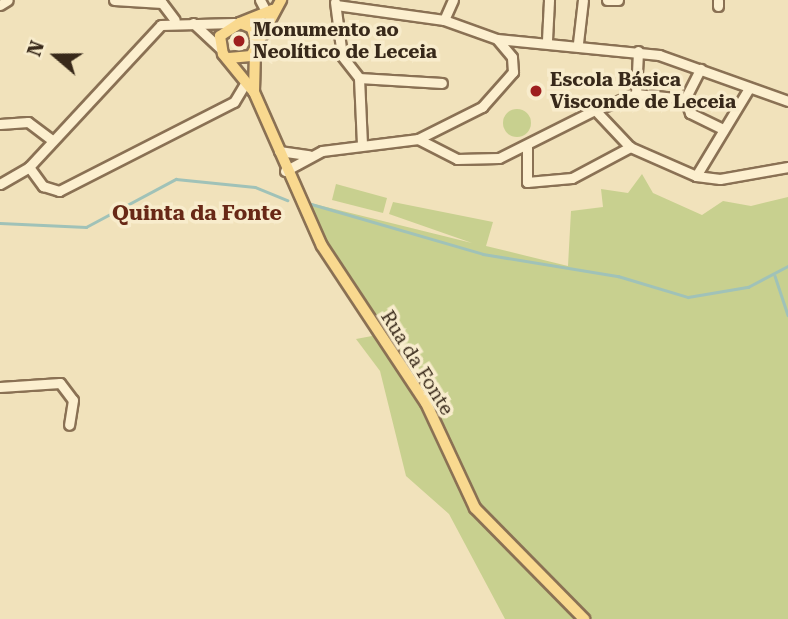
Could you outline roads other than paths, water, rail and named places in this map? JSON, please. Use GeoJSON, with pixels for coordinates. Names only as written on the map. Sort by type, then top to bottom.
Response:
{"type":"FeatureCollection","features":[{"type":"Feature","properties":{"kind":"main road"},"geometry":{"type":"LineString","coordinates":[[270,12],[223,30],[220,48],[228,58],[246,60],[256,49],[270,12],[281,0]]}},
{"type":"Feature","properties":{"kind":"main road"},"geometry":{"type":"LineString","coordinates":[[237,23],[252,28],[256,49]]}},
{"type":"Feature","properties":{"kind":"main road","name":"Rua da Fonte"},"geometry":{"type":"LineString","coordinates":[[256,49],[256,96]]}},
{"type":"Feature","properties":{"kind":"main road","name":"Rua da Fonte"},"geometry":{"type":"LineString","coordinates":[[228,58],[256,96],[285,171],[330,260],[426,403],[475,508],[584,619]]}},
{"type":"Feature","properties":{"kind":"street"},"geometry":{"type":"LineString","coordinates":[[0,5],[9,0]]}},
{"type":"Feature","properties":{"kind":"street"},"geometry":{"type":"LineString","coordinates":[[115,0],[162,2],[175,20]]}},
{"type":"Feature","properties":{"kind":"street"},"geometry":{"type":"LineString","coordinates":[[260,0],[270,12]]}},
{"type":"Feature","properties":{"kind":"street"},"geometry":{"type":"LineString","coordinates":[[444,20],[453,0]]}},
{"type":"Feature","properties":{"kind":"street"},"geometry":{"type":"LineString","coordinates":[[547,40],[549,0]]}},
{"type":"Feature","properties":{"kind":"street"},"geometry":{"type":"LineString","coordinates":[[578,43],[583,0]]}},
{"type":"Feature","properties":{"kind":"street"},"geometry":{"type":"LineString","coordinates":[[607,0],[618,0]]}},
{"type":"Feature","properties":{"kind":"street"},"geometry":{"type":"LineString","coordinates":[[362,144],[359,78],[342,57],[335,3],[444,20],[496,40],[547,40],[638,51],[700,69],[788,101]]}},
{"type":"Feature","properties":{"kind":"street"},"geometry":{"type":"LineString","coordinates":[[0,184],[29,167],[152,31],[175,20],[193,23],[237,23]]}},
{"type":"Feature","properties":{"kind":"street"},"geometry":{"type":"LineString","coordinates":[[193,23],[220,48]]}},
{"type":"Feature","properties":{"kind":"street"},"geometry":{"type":"LineString","coordinates":[[285,171],[311,155],[362,144],[418,139],[481,107],[510,77],[512,57],[496,40]]}},
{"type":"Feature","properties":{"kind":"street"},"geometry":{"type":"LineString","coordinates":[[636,94],[638,51]]}},
{"type":"Feature","properties":{"kind":"street"},"geometry":{"type":"LineString","coordinates":[[700,69],[685,99],[690,113],[721,128]]}},
{"type":"Feature","properties":{"kind":"street"},"geometry":{"type":"LineString","coordinates":[[737,83],[739,71]]}},
{"type":"Feature","properties":{"kind":"street"},"geometry":{"type":"LineString","coordinates":[[359,78],[442,83]]}},
{"type":"Feature","properties":{"kind":"street"},"geometry":{"type":"LineString","coordinates":[[29,167],[43,186],[59,191],[234,102],[246,82]]}},
{"type":"Feature","properties":{"kind":"street"},"geometry":{"type":"LineString","coordinates":[[696,176],[721,128],[739,112],[749,88]]}},
{"type":"Feature","properties":{"kind":"street"},"geometry":{"type":"LineString","coordinates":[[418,139],[468,160],[499,158],[595,110],[636,94],[685,99]]}},
{"type":"Feature","properties":{"kind":"street"},"geometry":{"type":"LineString","coordinates":[[595,110],[631,147],[696,176],[720,179],[788,167]]}},
{"type":"Feature","properties":{"kind":"street"},"geometry":{"type":"LineString","coordinates":[[0,124],[29,122],[53,141]]}},
{"type":"Feature","properties":{"kind":"street"},"geometry":{"type":"LineString","coordinates":[[527,146],[527,182],[572,178],[631,147]]}},
{"type":"Feature","properties":{"kind":"street"},"geometry":{"type":"LineString","coordinates":[[276,149],[311,155]]}},
{"type":"Feature","properties":{"kind":"street"},"geometry":{"type":"LineString","coordinates":[[0,387],[60,383],[73,400],[69,425]]}},
{"type":"Feature","properties":{"kind":"waterway"},"geometry":{"type":"LineString","coordinates":[[0,223],[86,227],[176,179],[255,187],[288,200]]}},
{"type":"Feature","properties":{"kind":"waterway"},"geometry":{"type":"LineString","coordinates":[[308,203],[483,254],[618,276],[688,297],[748,287],[788,266]]}},
{"type":"Feature","properties":{"kind":"waterway"},"geometry":{"type":"LineString","coordinates":[[775,276],[788,315]]}},
{"type":"Feature","properties":{"kind":"place","name":"Monumento ao Neolítico de Leceia"},"geometry":{"type":"Point","coordinates":[239,41]}},
{"type":"Feature","properties":{"kind":"place","name":"Escola Básica Visconde de Leceia"},"geometry":{"type":"Point","coordinates":[536,91]}},
{"type":"Feature","properties":{"kind":"district","name":"Quinta da Fonte"},"geometry":{"type":"Point","coordinates":[197,213]}}]}
